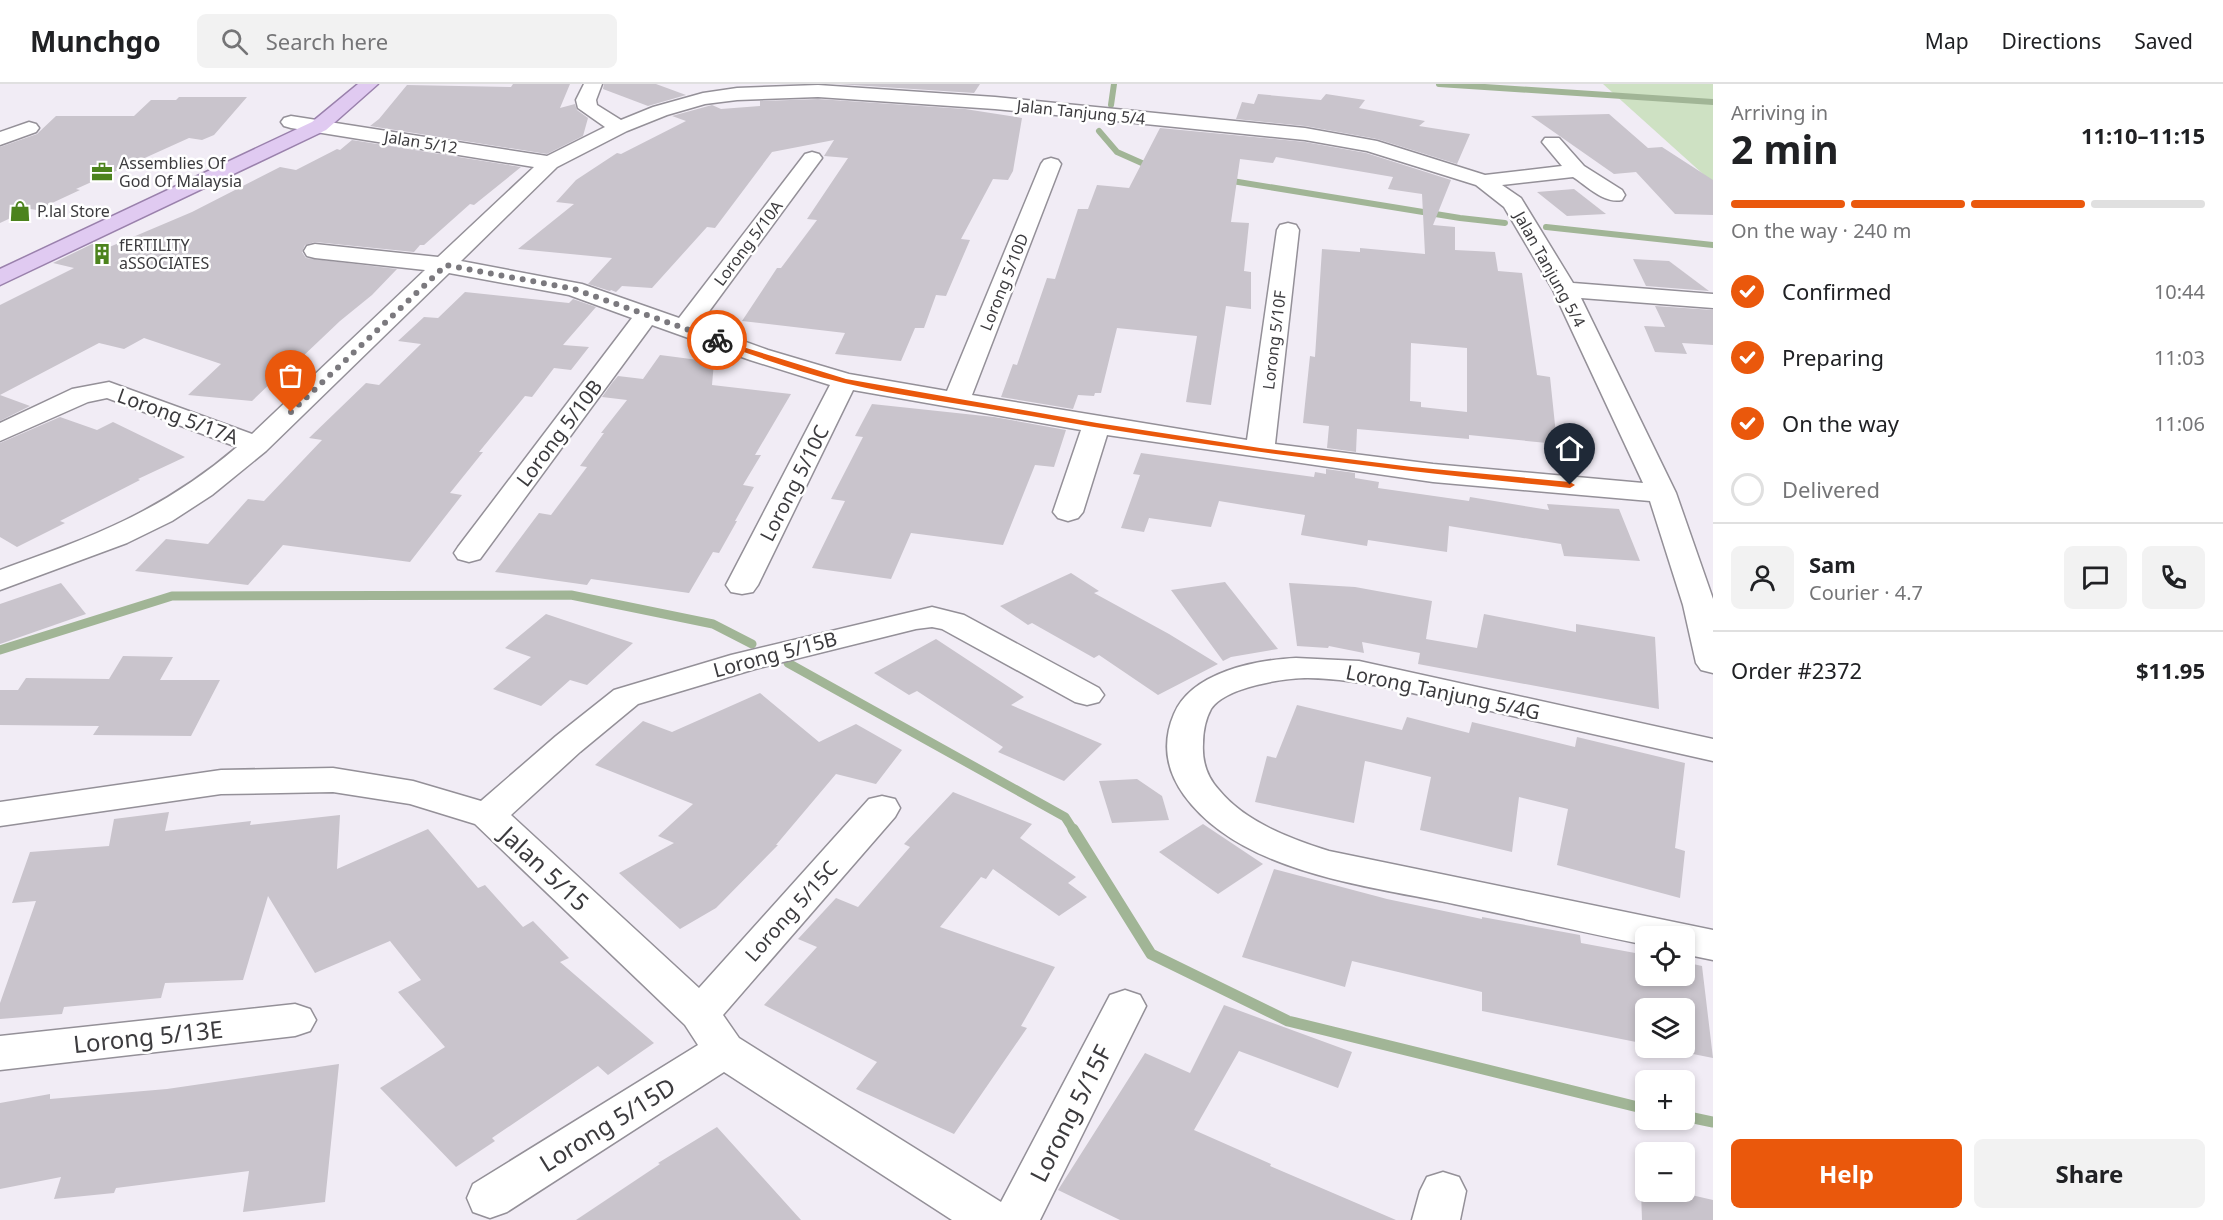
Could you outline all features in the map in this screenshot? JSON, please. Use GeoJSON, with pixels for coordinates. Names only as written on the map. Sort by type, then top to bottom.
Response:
{"type":"FeatureCollection","features":[{"type":"Feature","properties":{"kind":"main road"},"geometry":{"type":"LineString","coordinates":[[0,258],[291,122],[316,105],[338,84]]}},
{"type":"Feature","properties":{"kind":"main road"},"geometry":{"type":"LineString","coordinates":[[0,278],[319,126],[369,84]]}},
{"type":"Feature","properties":{"kind":"street"},"geometry":{"type":"LineString","coordinates":[[592,84],[586,99],[588,108],[620,127]]}},
{"type":"Feature","properties":{"kind":"street","name":"Jalan Tanjung 5/4"},"geometry":{"type":"LineString","coordinates":[[0,580],[83,550],[173,508],[219,476],[256,445],[550,163],[620,127],[660,111],[703,99],[775,88],[863,93],[1000,94],[1305,134],[1397,152],[1483,181],[1514,203],[1566,290],[1662,493],[1699,605],[1713,663]]}},
{"type":"Feature","properties":{"kind":"street","name":"Jalan 5/12"},"geometry":{"type":"LineString","coordinates":[[291,122],[550,163]]}},
{"type":"Feature","properties":{"kind":"street"},"geometry":{"type":"LineString","coordinates":[[0,139],[29,128]]}},
{"type":"Feature","properties":{"kind":"street"},"geometry":{"type":"LineString","coordinates":[[1552,142],[1577,170],[1614,195]]}},
{"type":"Feature","properties":{"kind":"street","name":"Lorong 5/10A"},"geometry":{"type":"LineString","coordinates":[[684,328],[812,158]]}},
{"type":"Feature","properties":{"kind":"street","name":"Lorong 5/10D"},"geometry":{"type":"LineString","coordinates":[[957,399],[1051,164]]}},
{"type":"Feature","properties":{"kind":"street"},"geometry":{"type":"LineString","coordinates":[[1483,181],[1577,170]]}},
{"type":"Feature","properties":{"kind":"street","name":"Lorong 5/10F"},"geometry":{"type":"LineString","coordinates":[[1260,450],[1288,230]]}},
{"type":"Feature","properties":{"kind":"street"},"geometry":{"type":"LineString","coordinates":[[315,250],[446,265],[574,289],[759,355],[845,381],[1097,425],[1260,450],[1433,473],[1662,493]]}},
{"type":"Feature","properties":{"kind":"street"},"geometry":{"type":"LineString","coordinates":[[1566,290],[1713,301]]}},
{"type":"Feature","properties":{"kind":"street","name":"Lorong 5/10B"},"geometry":{"type":"LineString","coordinates":[[469,553],[648,314]]}},
{"type":"Feature","properties":{"kind":"street","name":"Lorong 5/10C"},"geometry":{"type":"LineString","coordinates":[[742,585],[845,381]]}},
{"type":"Feature","properties":{"kind":"street","name":"Lorong 5/17A"},"geometry":{"type":"LineString","coordinates":[[0,433],[81,395],[110,390],[256,445]]}},
{"type":"Feature","properties":{"kind":"street"},"geometry":{"type":"LineString","coordinates":[[1068,512],[1097,425]]}},
{"type":"Feature","properties":{"kind":"street","name":"Lorong 5/15B"},"geometry":{"type":"LineString","coordinates":[[488,815],[568,744],[626,697],[743,662],[916,619],[932,617],[953,622],[1087,695]]}},
{"type":"Feature","properties":{"kind":"street","name":"Lorong Tanjung 5/4G"},"geometry":{"type":"LineString","coordinates":[[1635,928],[1335,865],[1288,852],[1235,825],[1190,780],[1184,758],[1185,737],[1190,718],[1199,700],[1227,684],[1261,672],[1309,668],[1359,671],[1713,750]]}},
{"type":"Feature","properties":{"kind":"street","name":"Jalan 5/15"},"geometry":{"type":"LineString","coordinates":[[0,814],[221,782],[333,780],[413,793],[488,815],[700,1014],[724,1050],[991,1220]]}},
{"type":"Feature","properties":{"kind":"street","name":"Lorong 5/15C"},"geometry":{"type":"LineString","coordinates":[[700,1014],[882,808]]}},
{"type":"Feature","properties":{"kind":"street"},"geometry":{"type":"LineString","coordinates":[[1695,941],[1713,945]]}},
{"type":"Feature","properties":{"kind":"street","name":"Lorong 5/15F"},"geometry":{"type":"LineString","coordinates":[[1016,1220],[1125,1006]]}},
{"type":"Feature","properties":{"kind":"street","name":"Lorong 5/13E"},"geometry":{"type":"LineString","coordinates":[[0,1053],[295,1020]]}},
{"type":"Feature","properties":{"kind":"street","name":"Lorong 5/15D"},"geometry":{"type":"LineString","coordinates":[[490,1197],[724,1050]]}},
{"type":"Feature","properties":{"kind":"green space"},"geometry":{"type":"Polygon","coordinates":[[[1603,84],[1713,84],[1713,183],[1603,84]]]}},
{"type":"Feature","properties":{"kind":"building"},"geometry":{"type":"Polygon","coordinates":[[[513,84],[570,84],[560,108],[575,104],[577,110],[588,118],[583,136],[547,154],[370,126],[379,119],[407,85],[511,87],[513,84]]]}},
{"type":"Feature","properties":{"kind":"building"},"geometry":{"type":"Polygon","coordinates":[[[604,84],[656,84],[686,95],[648,106],[603,89],[604,84]]]}},
{"type":"Feature","properties":{"kind":"building"},"geometry":{"type":"Polygon","coordinates":[[[837,84],[980,84],[974,93],[837,84]]]}},
{"type":"Feature","properties":{"kind":"building"},"geometry":{"type":"Polygon","coordinates":[[[1258,94],[1321,100],[1326,94],[1365,100],[1359,108],[1425,121],[1419,126],[1470,134],[1457,164],[1377,139],[1305,126],[1236,119],[1242,102],[1254,104],[1258,94]]]}},
{"type":"Feature","properties":{"kind":"building"},"geometry":{"type":"Polygon","coordinates":[[[179,97],[247,97],[214,135],[202,140],[189,138],[76,189],[80,190],[37,210],[30,209],[0,223],[0,147],[37,134],[56,116],[134,116],[151,100],[176,100],[179,97]]]}},
{"type":"Feature","properties":{"kind":"building"},"geometry":{"type":"Polygon","coordinates":[[[818,99],[965,109],[1022,118],[1013,171],[1008,180],[993,179],[961,239],[970,240],[946,296],[936,295],[924,328],[915,328],[901,361],[835,354],[845,333],[742,321],[777,268],[781,268],[817,220],[807,219],[848,158],[824,156],[834,140],[772,152],[715,228],[707,227],[652,288],[622,286],[616,292],[588,284],[612,258],[518,249],[574,204],[556,202],[576,180],[617,153],[621,154],[686,121],[672,116],[712,105],[721,109],[760,106],[760,101],[818,99]]]}},
{"type":"Feature","properties":{"kind":"building"},"geometry":{"type":"Polygon","coordinates":[[[1609,114],[1648,148],[1662,147],[1713,180],[1713,215],[1675,214],[1636,172],[1614,174],[1531,116],[1609,114]]]}},
{"type":"Feature","properties":{"kind":"building"},"geometry":{"type":"Polygon","coordinates":[[[1160,128],[1305,142],[1366,153],[1451,180],[1433,225],[1455,227],[1455,250],[1495,252],[1498,271],[1522,273],[1537,375],[1550,377],[1557,444],[1469,435],[1469,439],[1357,429],[1356,452],[1327,448],[1329,426],[1303,423],[1310,356],[1315,357],[1322,249],[1360,252],[1360,248],[1425,254],[1422,194],[1388,189],[1393,177],[1276,157],[1273,163],[1240,159],[1231,222],[1249,223],[1244,271],[1251,272],[1251,309],[1226,306],[1211,405],[1186,402],[1197,336],[1117,328],[1101,393],[1095,393],[1094,396],[1078,395],[1073,409],[1001,397],[1013,364],[1017,365],[1047,278],[1055,279],[1078,209],[1088,209],[1097,185],[1129,188],[1160,128]],[[1411,343],[1410,401],[1421,402],[1421,407],[1467,412],[1467,348],[1411,343]]]}},
{"type":"Feature","properties":{"kind":"building"},"geometry":{"type":"Polygon","coordinates":[[[352,140],[521,167],[474,205],[470,204],[414,252],[315,242],[305,245],[302,252],[306,258],[397,269],[372,295],[252,401],[188,395],[221,364],[144,338],[124,349],[99,343],[0,395],[0,305],[74,268],[53,263],[92,244],[107,248],[192,212],[280,167],[296,170],[337,149],[340,150],[352,140]]]}},
{"type":"Feature","properties":{"kind":"building"},"geometry":{"type":"Polygon","coordinates":[[[1574,189],[1606,214],[1567,216],[1537,192],[1574,189]]]}},
{"type":"Feature","properties":{"kind":"building"},"geometry":{"type":"Polygon","coordinates":[[[1633,259],[1669,261],[1709,291],[1646,286],[1633,259]]]}},
{"type":"Feature","properties":{"kind":"building"},"geometry":{"type":"Polygon","coordinates":[[[465,292],[569,303],[573,299],[596,307],[563,345],[589,347],[571,370],[554,368],[532,397],[525,396],[479,452],[483,452],[450,493],[462,495],[410,562],[283,545],[248,585],[135,571],[166,539],[208,544],[248,499],[264,501],[322,440],[309,438],[366,383],[379,385],[421,344],[398,341],[424,317],[438,318],[465,292]]]}},
{"type":"Feature","properties":{"kind":"building"},"geometry":{"type":"Polygon","coordinates":[[[1655,306],[1713,310],[1713,345],[1682,343],[1687,354],[1655,352],[1644,326],[1665,327],[1655,306]]]}},
{"type":"Feature","properties":{"kind":"building"},"geometry":{"type":"Polygon","coordinates":[[[660,355],[714,362],[712,385],[791,394],[755,455],[761,455],[743,485],[754,487],[735,521],[737,521],[719,553],[713,552],[689,593],[591,579],[587,585],[495,572],[539,513],[551,515],[587,467],[580,466],[604,433],[601,433],[627,400],[602,397],[612,383],[618,376],[643,379],[660,355]]]}},
{"type":"Feature","properties":{"kind":"building"},"geometry":{"type":"Polygon","coordinates":[[[0,395],[30,406],[0,421],[0,395]]]}},
{"type":"Feature","properties":{"kind":"building"},"geometry":{"type":"Polygon","coordinates":[[[872,404],[994,417],[1066,430],[1054,467],[1035,465],[1003,545],[911,533],[891,579],[812,568],[845,501],[831,499],[863,437],[855,436],[872,404]]]}},
{"type":"Feature","properties":{"kind":"building"},"geometry":{"type":"Polygon","coordinates":[[[60,417],[97,430],[113,422],[185,457],[138,479],[140,480],[60,521],[65,523],[17,547],[0,537],[0,443],[60,417]]]}},
{"type":"Feature","properties":{"kind":"building"},"geometry":{"type":"Polygon","coordinates":[[[1141,453],[1314,477],[1315,472],[1326,474],[1326,469],[1355,473],[1355,478],[1379,482],[1378,488],[1469,501],[1470,497],[1549,510],[1547,504],[1619,509],[1640,561],[1564,556],[1561,544],[1449,526],[1447,552],[1368,540],[1367,546],[1301,535],[1305,515],[1219,501],[1211,527],[1149,518],[1144,532],[1121,528],[1140,475],[1133,474],[1141,453]]]}},
{"type":"Feature","properties":{"kind":"building"},"geometry":{"type":"Polygon","coordinates":[[[1071,573],[1099,591],[1094,593],[1218,664],[1158,695],[1099,655],[1094,658],[1032,623],[1028,625],[1000,606],[1071,573]]]}},
{"type":"Feature","properties":{"kind":"building"},"geometry":{"type":"Polygon","coordinates":[[[1225,582],[1278,649],[1231,657],[1223,661],[1171,590],[1225,582]]]}},
{"type":"Feature","properties":{"kind":"building"},"geometry":{"type":"Polygon","coordinates":[[[61,583],[86,614],[0,644],[0,604],[61,583]]]}},
{"type":"Feature","properties":{"kind":"building"},"geometry":{"type":"Polygon","coordinates":[[[1289,583],[1355,587],[1432,601],[1426,639],[1477,648],[1484,614],[1576,632],[1576,624],[1655,637],[1659,709],[1418,664],[1420,653],[1362,642],[1364,653],[1329,646],[1328,648],[1297,646],[1289,583]]]}},
{"type":"Feature","properties":{"kind":"building"},"geometry":{"type":"Polygon","coordinates":[[[546,614],[633,643],[587,685],[570,680],[541,706],[493,689],[531,657],[505,648],[546,614]]]}},
{"type":"Feature","properties":{"kind":"building"},"geometry":{"type":"Polygon","coordinates":[[[936,639],[1024,697],[1011,705],[1102,744],[1064,781],[998,752],[1003,747],[917,691],[909,695],[874,673],[936,639]]]}},
{"type":"Feature","properties":{"kind":"building"},"geometry":{"type":"Polygon","coordinates":[[[123,656],[173,657],[160,680],[220,680],[191,736],[93,735],[99,726],[0,725],[0,690],[18,690],[26,678],[109,679],[123,656]]]}},
{"type":"Feature","properties":{"kind":"building"},"geometry":{"type":"Polygon","coordinates":[[[760,693],[819,742],[856,724],[902,750],[876,784],[836,774],[776,845],[778,845],[716,908],[680,929],[619,873],[674,843],[658,836],[693,804],[595,765],[643,721],[672,732],[760,693]]]}},
{"type":"Feature","properties":{"kind":"building"},"geometry":{"type":"Polygon","coordinates":[[[1297,705],[1402,730],[1407,717],[1469,733],[1472,722],[1575,747],[1577,737],[1685,763],[1675,848],[1685,851],[1680,898],[1557,865],[1568,809],[1519,797],[1512,852],[1420,830],[1431,777],[1370,762],[1365,761],[1354,823],[1255,802],[1267,756],[1276,758],[1297,705]]]}},
{"type":"Feature","properties":{"kind":"building"},"geometry":{"type":"Polygon","coordinates":[[[1137,779],[1162,796],[1169,820],[1112,823],[1099,781],[1137,779]]]}},
{"type":"Feature","properties":{"kind":"building"},"geometry":{"type":"Polygon","coordinates":[[[953,792],[1032,824],[1020,838],[1076,877],[1068,883],[1087,897],[1059,916],[993,869],[986,879],[981,877],[940,927],[1055,967],[1021,1026],[1027,1028],[954,1134],[856,1089],[877,1062],[764,1005],[817,947],[798,939],[836,898],[858,907],[910,847],[904,844],[953,792]]]}},
{"type":"Feature","properties":{"kind":"building"},"geometry":{"type":"Polygon","coordinates":[[[169,812],[165,831],[251,821],[250,825],[340,815],[337,869],[428,829],[478,888],[485,885],[523,927],[533,921],[569,958],[560,962],[654,1043],[608,1075],[598,1066],[492,1138],[495,1141],[456,1167],[380,1088],[445,1047],[398,992],[421,980],[390,941],[315,973],[268,896],[243,980],[165,983],[161,998],[64,1007],[62,1014],[0,1019],[0,1003],[36,901],[12,903],[30,852],[109,846],[114,819],[169,812]]]}},
{"type":"Feature","properties":{"kind":"building"},"geometry":{"type":"Polygon","coordinates":[[[1203,824],[1263,864],[1218,894],[1159,852],[1203,824]]]}},
{"type":"Feature","properties":{"kind":"building"},"geometry":{"type":"Polygon","coordinates":[[[1274,869],[1387,899],[1482,919],[1482,917],[1580,935],[1581,943],[1635,953],[1635,986],[1695,986],[1695,964],[1702,966],[1713,1058],[1695,1054],[1695,998],[1635,998],[1635,1042],[1482,1011],[1482,992],[1352,961],[1345,987],[1242,957],[1274,869]]]}},
{"type":"Feature","properties":{"kind":"building"},"geometry":{"type":"Polygon","coordinates":[[[1224,1005],[1352,1052],[1338,1088],[1239,1051],[1194,1130],[1271,1164],[1270,1166],[1396,1220],[1120,1220],[1058,1190],[1145,1053],[1190,1073],[1224,1005]]]}},
{"type":"Feature","properties":{"kind":"building"},"geometry":{"type":"Polygon","coordinates":[[[339,1064],[325,1202],[243,1212],[249,1171],[116,1188],[114,1193],[54,1199],[61,1177],[0,1189],[0,1103],[50,1094],[50,1099],[167,1089],[339,1064]]]}},
{"type":"Feature","properties":{"kind":"building"},"geometry":{"type":"Polygon","coordinates":[[[717,1127],[801,1220],[576,1220],[660,1164],[658,1163],[717,1127]]]}},
{"type":"Feature","properties":{"kind":"building"},"geometry":{"type":"Polygon","coordinates":[[[1695,1196],[1713,1200],[1713,1220],[1642,1220],[1641,1202],[1695,1202],[1695,1196]]]}},
{"type":"Feature","properties":{"kind":"waterway"},"geometry":{"type":"LineString","coordinates":[[1111,105],[1114,84]]}},
{"type":"Feature","properties":{"kind":"waterway"},"geometry":{"type":"LineString","coordinates":[[1439,84],[1713,102]]}},
{"type":"Feature","properties":{"kind":"waterway"},"geometry":{"type":"LineString","coordinates":[[1099,131],[1117,152],[1153,168]]}},
{"type":"Feature","properties":{"kind":"waterway"},"geometry":{"type":"LineString","coordinates":[[1226,180],[1460,218],[1505,223]]}},
{"type":"Feature","properties":{"kind":"waterway"},"geometry":{"type":"LineString","coordinates":[[1546,227],[1713,245]]}},
{"type":"Feature","properties":{"kind":"waterway"},"geometry":{"type":"LineString","coordinates":[[0,650],[172,596],[571,595],[713,624],[752,644]]}},
{"type":"Feature","properties":{"kind":"waterway"},"geometry":{"type":"LineString","coordinates":[[788,663],[1065,817],[1074,831]]}},
{"type":"Feature","properties":{"kind":"waterway"},"geometry":{"type":"LineString","coordinates":[[1073,829],[1151,954],[1288,1021],[1635,1106]]}},
{"type":"Feature","properties":{"kind":"waterway"},"geometry":{"type":"LineString","coordinates":[[1695,1118],[1713,1122]]}},
{"type":"Feature","properties":{"kind":"way so far"},"geometry":{"type":"LineString","coordinates":[[291,412],[446,265],[574,289],[717,340]]}},
{"type":"Feature","properties":{"kind":"place","name":"Assemblies Of God Of Malaysia"},"geometry":{"type":"Point","coordinates":[102,172]}},
{"type":"Feature","properties":{"kind":"place","name":"P.lal Store"},"geometry":{"type":"Point","coordinates":[20,211]}},
{"type":"Feature","properties":{"kind":"place","name":"fERTILITY aSSOCIATES"},"geometry":{"type":"Point","coordinates":[102,254]}},
{"type":"Feature","properties":{"kind":"route"},"geometry":{"type":"LineString","coordinates":[[717,340],[845,381],[1097,425],[1433,473],[1570,485]]}}]}
